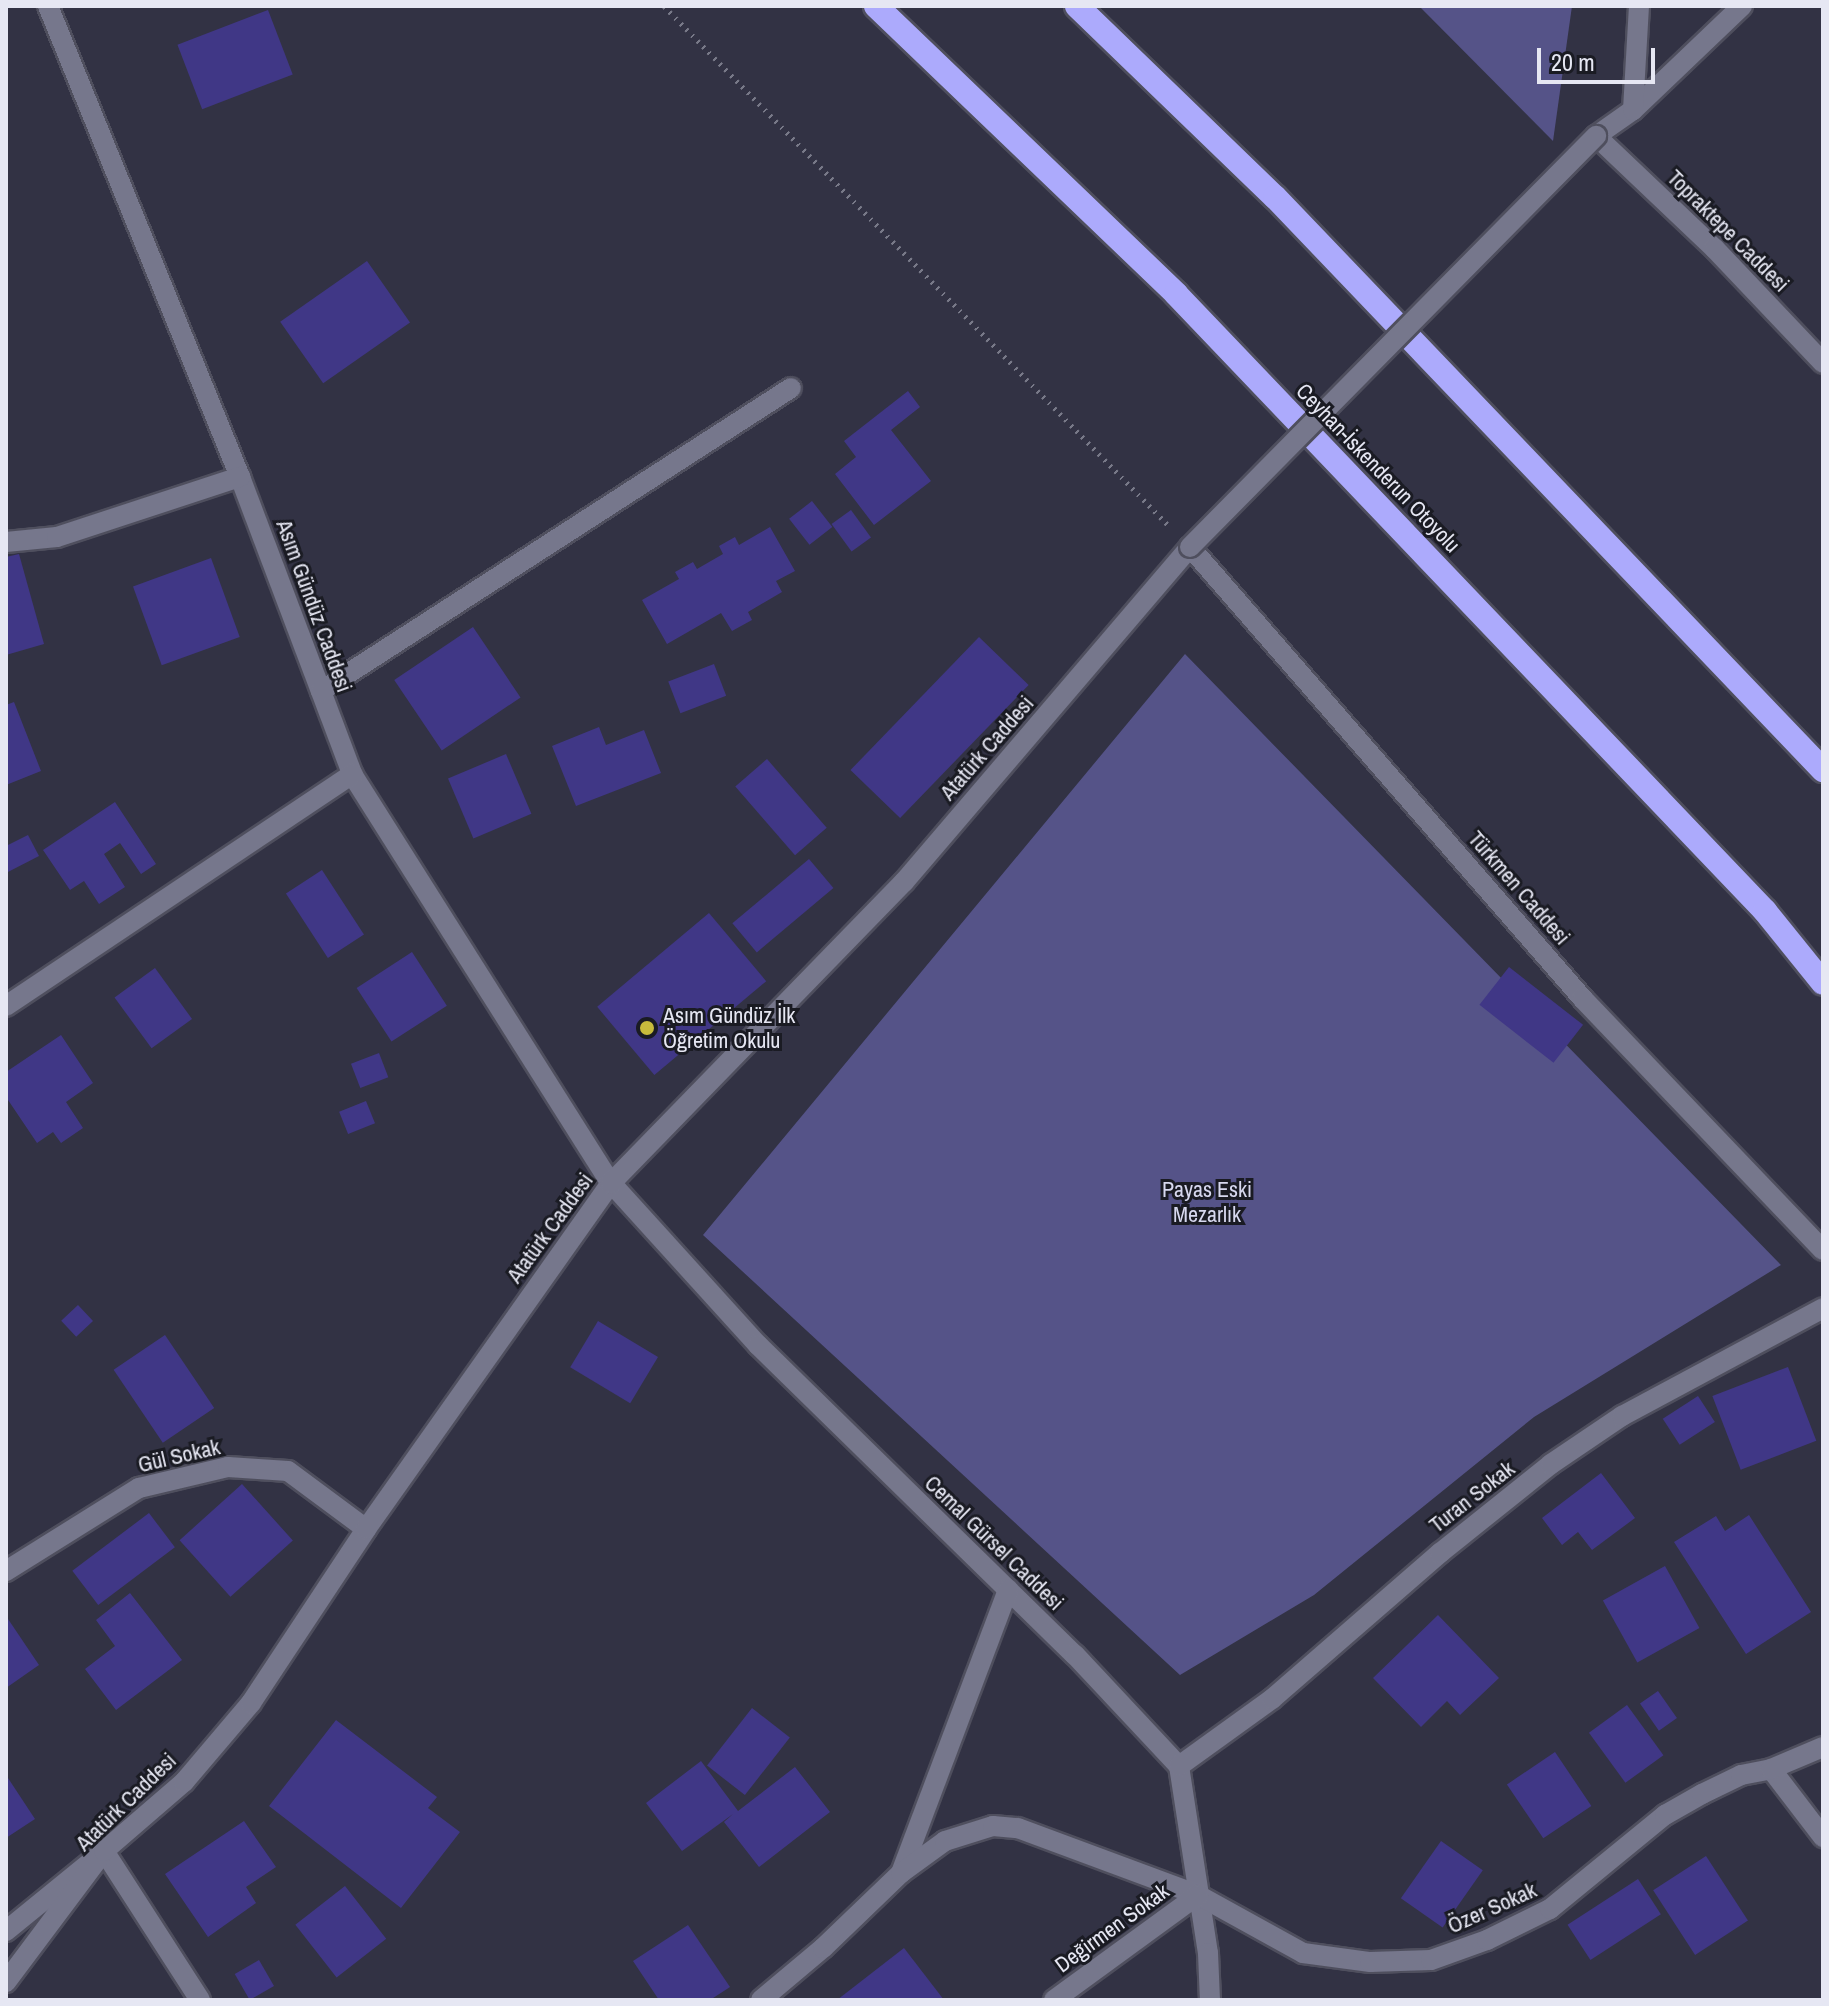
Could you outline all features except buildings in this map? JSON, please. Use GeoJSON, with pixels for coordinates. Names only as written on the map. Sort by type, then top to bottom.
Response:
{"type":"FeatureCollection","features":[{"type":"Feature","properties":{"kind":"highway","name":"Ceyhan-İskenderun Otoyolu"},"geometry":{"type":"LineString","coordinates":[[876,6],[1176,294],[1765,911],[1823,983]]}},
{"type":"Feature","properties":{"kind":"highway"},"geometry":{"type":"LineString","coordinates":[[1077,6],[1275,197],[1823,770]]}},
{"type":"Feature","properties":{"kind":"street","name":"Asım Gündüz Caddesi"},"geometry":{"type":"LineString","coordinates":[[48,6],[240,477],[352,774],[611,1183]]}},
{"type":"Feature","properties":{"kind":"street"},"geometry":{"type":"LineString","coordinates":[[1633,110],[1639,6]]}},
{"type":"Feature","properties":{"kind":"street","name":"Atatürk Caddesi"},"geometry":{"type":"LineString","coordinates":[[6,1982],[104,1851],[184,1782],[251,1703],[366,1529],[611,1183],[904,882],[1190,547],[1596,136],[1633,110],[1742,6]]}},
{"type":"Feature","properties":{"kind":"street","name":"Topraktepe Caddesi"},"geometry":{"type":"LineString","coordinates":[[1596,136],[1715,249],[1823,363]]}},
{"type":"Feature","properties":{"kind":"street"},"geometry":{"type":"LineString","coordinates":[[321,691],[791,388]]}},
{"type":"Feature","properties":{"kind":"street"},"geometry":{"type":"LineString","coordinates":[[6,542],[57,537],[240,477]]}},
{"type":"Feature","properties":{"kind":"street","name":"Türkmen Caddesi"},"geometry":{"type":"LineString","coordinates":[[1190,547],[1583,999],[1823,1250]]}},
{"type":"Feature","properties":{"kind":"street"},"geometry":{"type":"LineString","coordinates":[[6,1006],[352,774]]}},
{"type":"Feature","properties":{"kind":"street","name":"Cemal Gürsel Caddesi"},"geometry":{"type":"LineString","coordinates":[[611,1183],[758,1345],[1008,1590],[1179,1766]]}},
{"type":"Feature","properties":{"kind":"street","name":"Turan Sokak"},"geometry":{"type":"LineString","coordinates":[[1179,1766],[1272,1699],[1440,1553],[1551,1464],[1622,1416],[1823,1308]]}},
{"type":"Feature","properties":{"kind":"street","name":"Gül Sokak"},"geometry":{"type":"LineString","coordinates":[[6,1571],[139,1488],[228,1467],[288,1471],[366,1529]]}},
{"type":"Feature","properties":{"kind":"street"},"geometry":{"type":"LineString","coordinates":[[901,1873],[1008,1590]]}},
{"type":"Feature","properties":{"kind":"street","name":"Özer Sokak"},"geometry":{"type":"LineString","coordinates":[[761,2000],[823,1948],[901,1873],[945,1841],[993,1826],[1031,1833],[1198,1895],[1303,1953],[1370,1962],[1431,1960],[1487,1940],[1550,1909],[1665,1815],[1741,1775],[1771,1769],[1823,1747]]}},
{"type":"Feature","properties":{"kind":"street"},"geometry":{"type":"LineString","coordinates":[[1179,1766],[1208,1953],[1210,2000]]}},
{"type":"Feature","properties":{"kind":"street"},"geometry":{"type":"LineString","coordinates":[[1771,1769],[1823,1837]]}},
{"type":"Feature","properties":{"kind":"street"},"geometry":{"type":"LineString","coordinates":[[6,1931],[104,1851],[200,2000]]}},
{"type":"Feature","properties":{"kind":"street","name":"Değirmen Sokak"},"geometry":{"type":"LineString","coordinates":[[1054,2000],[1198,1895]]}},
{"type":"Feature","properties":{"kind":"path"},"geometry":{"type":"LineString","coordinates":[[664,6],[1190,547]]}},
{"type":"Feature","properties":{"kind":"green space"},"geometry":{"type":"Polygon","coordinates":[[[1419,6],[1572,6],[1553,141],[1419,6]]]}},
{"type":"Feature","properties":{"kind":"green space","name":"Payas Eski Mezarlık"},"geometry":{"type":"Polygon","coordinates":[[[1185,654],[1781,1265],[1534,1417],[1314,1595],[1180,1675],[703,1235],[1185,654]]]}},
{"type":"Feature","properties":{"kind":"place","name":"Asım Gündüz İlk Öğretim Okulu"},"geometry":{"type":"Point","coordinates":[647,1028]}}]}
